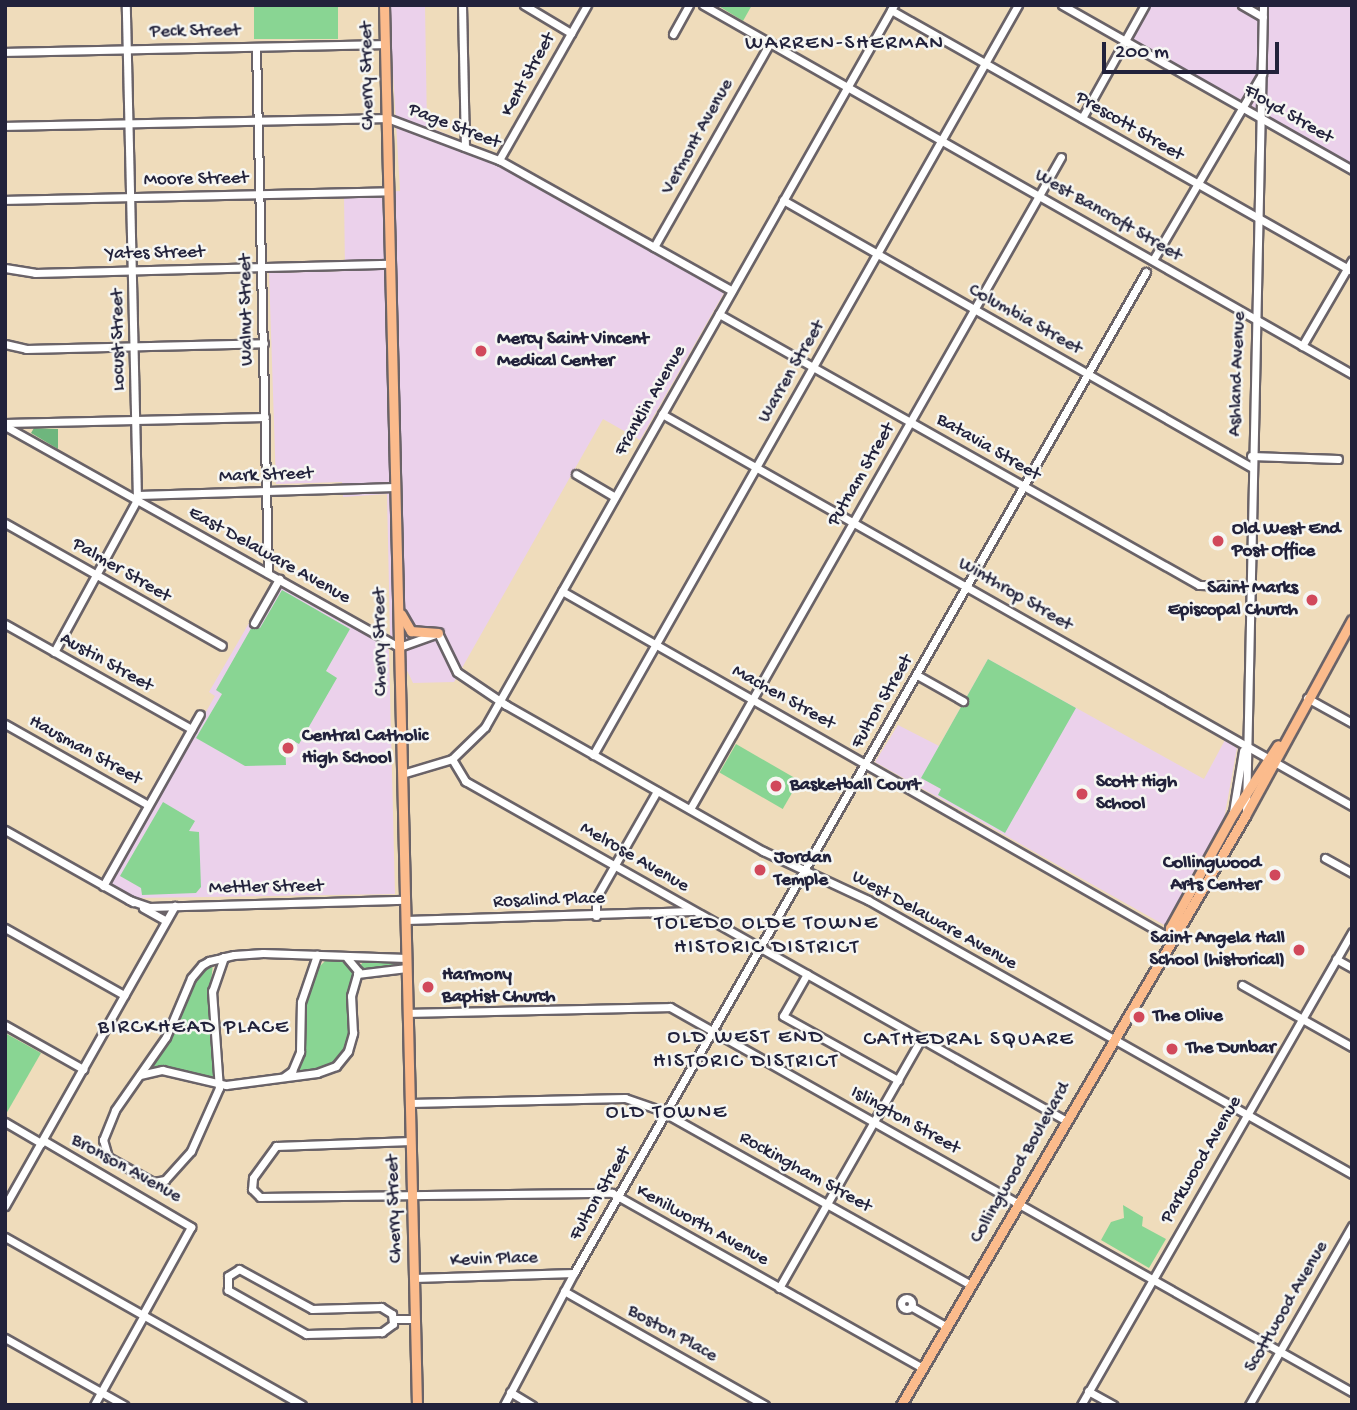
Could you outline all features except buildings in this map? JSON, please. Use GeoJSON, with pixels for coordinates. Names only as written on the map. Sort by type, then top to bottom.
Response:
{"type":"FeatureCollection","features":[{"type":"Feature","properties":{"kind":"main road","name":"Cherry Street"},"geometry":{"type":"LineString","coordinates":[[384,5],[417,1405]]}},
{"type":"Feature","properties":{"kind":"main road"},"geometry":{"type":"LineString","coordinates":[[398,599],[407,628],[438,633]]}},
{"type":"Feature","properties":{"kind":"main road","name":"Collingwood Boulevard"},"geometry":{"type":"LineString","coordinates":[[901,1405],[1170,938],[1204,887],[1245,816],[1271,760],[1349,632],[1352,620]]}},
{"type":"Feature","properties":{"kind":"main road","name":"Collingwood Boulevard"},"geometry":{"type":"LineString","coordinates":[[1170,938],[1170,928],[1233,814],[1247,790],[1271,760]]}},
{"type":"Feature","properties":{"kind":"main road"},"geometry":{"type":"LineString","coordinates":[[1198,878],[1204,887]]}},
{"type":"Feature","properties":{"kind":"street","name":"Locust Street"},"geometry":{"type":"LineString","coordinates":[[127,5],[138,497]]}},
{"type":"Feature","properties":{"kind":"street"},"geometry":{"type":"LineString","coordinates":[[462,5],[465,147]]}},
{"type":"Feature","properties":{"kind":"street"},"geometry":{"type":"LineString","coordinates":[[523,5],[571,33]]}},
{"type":"Feature","properties":{"kind":"street","name":"Kent Street"},"geometry":{"type":"LineString","coordinates":[[499,160],[587,5]]}},
{"type":"Feature","properties":{"kind":"street"},"geometry":{"type":"LineString","coordinates":[[673,34],[689,5]]}},
{"type":"Feature","properties":{"kind":"street","name":"West Bancroft Street"},"geometry":{"type":"LineString","coordinates":[[703,5],[1352,374]]}},
{"type":"Feature","properties":{"kind":"street","name":"Warren Street"},"geometry":{"type":"LineString","coordinates":[[593,755],[1018,5]]}},
{"type":"Feature","properties":{"kind":"street","name":"Floyd Street"},"geometry":{"type":"LineString","coordinates":[[1062,5],[1352,170]]}},
{"type":"Feature","properties":{"kind":"street"},"geometry":{"type":"LineString","coordinates":[[1082,118],[1145,5]]}},
{"type":"Feature","properties":{"kind":"street"},"geometry":{"type":"LineString","coordinates":[[1242,5],[1263,17]]}},
{"type":"Feature","properties":{"kind":"street","name":"Ashland Avenue"},"geometry":{"type":"LineString","coordinates":[[1245,816],[1256,217],[1263,5]]}},
{"type":"Feature","properties":{"kind":"street","name":"Prescott Street"},"geometry":{"type":"LineString","coordinates":[[892,8],[1349,270]]}},
{"type":"Feature","properties":{"kind":"street","name":"Franklin Avenue"},"geometry":{"type":"LineString","coordinates":[[402,774],[452,759],[474,741],[500,700],[892,8]]}},
{"type":"Feature","properties":{"kind":"street","name":"Vermont Avenue"},"geometry":{"type":"LineString","coordinates":[[654,247],[770,43]]}},
{"type":"Feature","properties":{"kind":"street","name":"Peck Street"},"geometry":{"type":"LineString","coordinates":[[5,52],[385,44]]}},
{"type":"Feature","properties":{"kind":"street","name":"Walnut Street"},"geometry":{"type":"LineString","coordinates":[[256,47],[268,573]]}},
{"type":"Feature","properties":{"kind":"street"},"geometry":{"type":"LineString","coordinates":[[1153,260],[1262,74]]}},
{"type":"Feature","properties":{"kind":"street","name":"Page Street"},"geometry":{"type":"LineString","coordinates":[[5,126],[387,118],[499,160],[732,291]]}},
{"type":"Feature","properties":{"kind":"street","name":"Putnam Street"},"geometry":{"type":"LineString","coordinates":[[690,809],[1060,157]]}},
{"type":"Feature","properties":{"kind":"street","name":"Moore Street"},"geometry":{"type":"LineString","coordinates":[[5,200],[388,191]]}},
{"type":"Feature","properties":{"kind":"street","name":"Columbia Street"},"geometry":{"type":"LineString","coordinates":[[783,200],[1251,467]]}},
{"type":"Feature","properties":{"kind":"street"},"geometry":{"type":"LineString","coordinates":[[1303,346],[1349,270],[1352,260]]}},
{"type":"Feature","properties":{"kind":"street","name":"Yates Street"},"geometry":{"type":"LineString","coordinates":[[5,268],[35,273],[390,264]]}},
{"type":"Feature","properties":{"kind":"street","name":"Fulton Street"},"geometry":{"type":"LineString","coordinates":[[503,1405],[574,1273],[1146,272]]}},
{"type":"Feature","properties":{"kind":"street","name":"Batavia Street"},"geometry":{"type":"LineString","coordinates":[[719,314],[1199,585],[1248,586]]}},
{"type":"Feature","properties":{"kind":"street"},"geometry":{"type":"LineString","coordinates":[[5,344],[26,349],[264,343]]}},
{"type":"Feature","properties":{"kind":"street","name":"Winthrop Street"},"geometry":{"type":"LineString","coordinates":[[662,414],[1352,806]]}},
{"type":"Feature","properties":{"kind":"street"},"geometry":{"type":"LineString","coordinates":[[5,425],[265,417]]}},
{"type":"Feature","properties":{"kind":"street","name":"East Delaware Avenue"},"geometry":{"type":"LineString","coordinates":[[5,425],[138,497],[399,647]]}},
{"type":"Feature","properties":{"kind":"street"},"geometry":{"type":"LineString","coordinates":[[1251,456],[1338,458]]}},
{"type":"Feature","properties":{"kind":"street"},"geometry":{"type":"LineString","coordinates":[[576,474],[615,496]]}},
{"type":"Feature","properties":{"kind":"street","name":"Mark Street"},"geometry":{"type":"LineString","coordinates":[[138,497],[395,487]]}},
{"type":"Feature","properties":{"kind":"street"},"geometry":{"type":"LineString","coordinates":[[54,652],[138,497]]}},
{"type":"Feature","properties":{"kind":"street","name":"Palmer Street"},"geometry":{"type":"LineString","coordinates":[[5,523],[222,646]]}},
{"type":"Feature","properties":{"kind":"street"},"geometry":{"type":"LineString","coordinates":[[254,624],[279,579]]}},
{"type":"Feature","properties":{"kind":"street","name":"Machen Street"},"geometry":{"type":"LineString","coordinates":[[562,591],[1170,938]]}},
{"type":"Feature","properties":{"kind":"street","name":"Austin Street"},"geometry":{"type":"LineString","coordinates":[[5,624],[191,729]]}},
{"type":"Feature","properties":{"kind":"street"},"geometry":{"type":"LineString","coordinates":[[399,647],[438,633],[457,672],[500,700]]}},
{"type":"Feature","properties":{"kind":"street"},"geometry":{"type":"LineString","coordinates":[[917,676],[962,701]]}},
{"type":"Feature","properties":{"kind":"street"},"geometry":{"type":"LineString","coordinates":[[1307,698],[1352,723]]}},
{"type":"Feature","properties":{"kind":"street","name":"West Delaware Avenue"},"geometry":{"type":"LineString","coordinates":[[500,700],[593,755],[803,871],[868,900],[1352,1174]]}},
{"type":"Feature","properties":{"kind":"street"},"geometry":{"type":"LineString","coordinates":[[103,886],[200,714]]}},
{"type":"Feature","properties":{"kind":"street","name":"Hausman Street"},"geometry":{"type":"LineString","coordinates":[[5,724],[148,805]]}},
{"type":"Feature","properties":{"kind":"street","name":"Ashland Avenue"},"geometry":{"type":"LineString","coordinates":[[1233,814],[1245,743]]}},
{"type":"Feature","properties":{"kind":"street","name":"Melrose Avenue"},"geometry":{"type":"LineString","coordinates":[[452,759],[465,781],[1065,1120]]}},
{"type":"Feature","properties":{"kind":"street"},"geometry":{"type":"LineString","coordinates":[[596,916],[596,898],[657,790]]}},
{"type":"Feature","properties":{"kind":"street","name":"Mettler Street"},"geometry":{"type":"LineString","coordinates":[[5,830],[166,921]]}},
{"type":"Feature","properties":{"kind":"street"},"geometry":{"type":"LineString","coordinates":[[1325,858],[1352,873]]}},
{"type":"Feature","properties":{"kind":"street","name":"Mettler Street"},"geometry":{"type":"LineString","coordinates":[[129,900],[149,907],[405,900]]}},
{"type":"Feature","properties":{"kind":"street"},"geometry":{"type":"LineString","coordinates":[[5,1206],[175,906]]}},
{"type":"Feature","properties":{"kind":"street","name":"Rosalind Place"},"geometry":{"type":"LineString","coordinates":[[406,920],[694,911]]}},
{"type":"Feature","properties":{"kind":"street"},"geometry":{"type":"LineString","coordinates":[[5,928],[124,995]]}},
{"type":"Feature","properties":{"kind":"street","name":"Parkwood Avenue"},"geometry":{"type":"LineString","coordinates":[[1080,1405],[1352,932]]}},
{"type":"Feature","properties":{"kind":"street"},"geometry":{"type":"LineString","coordinates":[[224,957],[212,991],[220,1084],[191,1151],[157,1182],[108,1157],[103,1148],[111,1117],[166,1037],[194,973],[206,963],[224,957],[273,952],[407,963]]}},
{"type":"Feature","properties":{"kind":"street"},"geometry":{"type":"LineString","coordinates":[[282,1077],[292,1071],[298,1058],[302,997],[317,955]]}},
{"type":"Feature","properties":{"kind":"street"},"geometry":{"type":"LineString","coordinates":[[135,1079],[156,1069],[220,1084],[322,1072],[342,1059],[351,1042],[352,992],[358,974],[355,965],[346,958]]}},
{"type":"Feature","properties":{"kind":"street"},"geometry":{"type":"LineString","coordinates":[[1336,959],[1352,968]]}},
{"type":"Feature","properties":{"kind":"street"},"geometry":{"type":"LineString","coordinates":[[358,974],[407,963]]}},
{"type":"Feature","properties":{"kind":"street"},"geometry":{"type":"LineString","coordinates":[[807,974],[783,1016],[898,1080]]}},
{"type":"Feature","properties":{"kind":"street"},"geometry":{"type":"LineString","coordinates":[[1242,985],[1352,1047]]}},
{"type":"Feature","properties":{"kind":"street","name":"Islington Street"},"geometry":{"type":"LineString","coordinates":[[408,1013],[670,1007],[1352,1392]]}},
{"type":"Feature","properties":{"kind":"street"},"geometry":{"type":"LineString","coordinates":[[5,1026],[83,1069]]}},
{"type":"Feature","properties":{"kind":"street"},"geometry":{"type":"LineString","coordinates":[[779,1288],[921,1039]]}},
{"type":"Feature","properties":{"kind":"street","name":"Rockingham Street"},"geometry":{"type":"LineString","coordinates":[[410,1103],[625,1098],[666,1114],[971,1285]]}},
{"type":"Feature","properties":{"kind":"street","name":"Bronson Avenue"},"geometry":{"type":"LineString","coordinates":[[5,1122],[191,1227],[144,1315]]}},
{"type":"Feature","properties":{"kind":"street","name":"Kenilworth Avenue"},"geometry":{"type":"LineString","coordinates":[[411,1141],[276,1146],[253,1178],[251,1189],[260,1197],[604,1191],[923,1368]]}},
{"type":"Feature","properties":{"kind":"street","name":"Scottwood Avenue"},"geometry":{"type":"LineString","coordinates":[[1250,1405],[1352,1226]]}},
{"type":"Feature","properties":{"kind":"street"},"geometry":{"type":"LineString","coordinates":[[5,1237],[302,1405]]}},
{"type":"Feature","properties":{"kind":"street"},"geometry":{"type":"LineString","coordinates":[[394,1319],[381,1307],[312,1308],[244,1271],[234,1270],[228,1276],[232,1293],[306,1334],[382,1332],[394,1319],[415,1318]]}},
{"type":"Feature","properties":{"kind":"street","name":"Kevin Place"},"geometry":{"type":"LineString","coordinates":[[414,1278],[574,1273]]}},
{"type":"Feature","properties":{"kind":"street","name":"Boston Place"},"geometry":{"type":"LineString","coordinates":[[564,1292],[765,1405]]}},
{"type":"Feature","properties":{"kind":"street"},"geometry":{"type":"LineString","coordinates":[[912,1307],[947,1327]]}},
{"type":"Feature","properties":{"kind":"street"},"geometry":{"type":"LineString","coordinates":[[94,1405],[144,1315]]}},
{"type":"Feature","properties":{"kind":"street"},"geometry":{"type":"LineString","coordinates":[[5,1338],[124,1405]]}},
{"type":"Feature","properties":{"kind":"street"},"geometry":{"type":"LineString","coordinates":[[1088,1391],[1113,1405]]}},
{"type":"Feature","properties":{"kind":"street"},"geometry":{"type":"LineString","coordinates":[[510,1392],[532,1405]]}},
{"type":"Feature","properties":{"kind":"shaded area","name":"Mercy Saint Vincent Medical Center"},"geometry":{"type":"Polygon","coordinates":[[[389,5],[425,5],[427,126],[510,161],[729,284],[640,440],[603,419],[454,682],[413,683],[390,635],[387,494],[343,497],[342,482],[276,484],[269,273],[345,271],[344,195],[400,191],[389,5]]]}},
{"type":"Feature","properties":{"kind":"shaded area"},"geometry":{"type":"Polygon","coordinates":[[[1150,5],[1352,5],[1352,164],[1130,41],[1150,5]]]}},
{"type":"Feature","properties":{"kind":"shaded area","name":"Central Catholic High School"},"geometry":{"type":"Polygon","coordinates":[[[280,586],[386,644],[389,651],[395,894],[134,898],[108,883],[215,696],[209,692],[252,618],[259,621],[280,586]]]}},
{"type":"Feature","properties":{"kind":"shaded area","name":"Scott High School"},"geometry":{"type":"Polygon","coordinates":[[[988,659],[1204,779],[1225,740],[1237,748],[1223,825],[1166,926],[875,762],[898,725],[939,746],[988,659]]]}},
{"type":"Feature","properties":{"kind":"green space"},"geometry":{"type":"Polygon","coordinates":[[[254,5],[338,5],[338,39],[254,39],[254,5]]]}},
{"type":"Feature","properties":{"kind":"green space"},"geometry":{"type":"Polygon","coordinates":[[[717,5],[752,5],[743,21],[717,5]]]}},
{"type":"Feature","properties":{"kind":"green space"},"geometry":{"type":"Polygon","coordinates":[[[34,428],[58,429],[58,449],[31,433],[34,428]]]}},
{"type":"Feature","properties":{"kind":"green space"},"geometry":{"type":"Polygon","coordinates":[[[282,590],[350,629],[326,671],[337,678],[299,744],[288,738],[285,742],[286,765],[245,766],[196,738],[222,694],[216,690],[253,625],[260,628],[282,590]]]}},
{"type":"Feature","properties":{"kind":"green space"},"geometry":{"type":"Polygon","coordinates":[[[988,659],[1076,708],[1005,833],[938,795],[941,789],[921,778],[988,659]]]}},
{"type":"Feature","properties":{"kind":"green space"},"geometry":{"type":"Polygon","coordinates":[[[736,744],[799,780],[783,809],[720,773],[736,744]]]}},
{"type":"Feature","properties":{"kind":"green space"},"geometry":{"type":"Polygon","coordinates":[[[163,802],[195,821],[189,831],[199,832],[201,887],[196,893],[142,895],[141,888],[120,876],[163,802]]]}},
{"type":"Feature","properties":{"kind":"green space"},"geometry":{"type":"Polygon","coordinates":[[[325,961],[345,961],[355,968],[347,1046],[337,1062],[321,1070],[295,1072],[304,1047],[305,997],[314,972],[325,961]]]}},
{"type":"Feature","properties":{"kind":"green space"},"geometry":{"type":"Polygon","coordinates":[[[395,961],[395,967],[366,970],[359,967],[363,962],[395,961]]]}},
{"type":"Feature","properties":{"kind":"green space"},"geometry":{"type":"Polygon","coordinates":[[[213,964],[210,991],[215,1075],[210,1078],[152,1066],[194,979],[213,964]]]}},
{"type":"Feature","properties":{"kind":"green space"},"geometry":{"type":"Polygon","coordinates":[[[5,1033],[41,1053],[6,1114],[5,1114],[5,1033]]]}},
{"type":"Feature","properties":{"kind":"green space"},"geometry":{"type":"Polygon","coordinates":[[[1123,1205],[1143,1217],[1142,1226],[1166,1239],[1149,1268],[1101,1240],[1111,1222],[1124,1218],[1123,1205]]]}},
{"type":"Feature","properties":{"kind":"place","name":"Mercy Saint Vincent Medical Center"},"geometry":{"type":"Point","coordinates":[481,351]}},
{"type":"Feature","properties":{"kind":"place","name":"Old West End Post Office"},"geometry":{"type":"Point","coordinates":[1218,541]}},
{"type":"Feature","properties":{"kind":"place","name":"Saint Marks Episcopal Church"},"geometry":{"type":"Point","coordinates":[1312,600]}},
{"type":"Feature","properties":{"kind":"place","name":"Central Catholic High School"},"geometry":{"type":"Point","coordinates":[288,748]}},
{"type":"Feature","properties":{"kind":"place","name":"Basketball Court"},"geometry":{"type":"Point","coordinates":[776,786]}},
{"type":"Feature","properties":{"kind":"place","name":"Scott High School"},"geometry":{"type":"Point","coordinates":[1082,794]}},
{"type":"Feature","properties":{"kind":"place","name":"Jordan Temple"},"geometry":{"type":"Point","coordinates":[760,870]}},
{"type":"Feature","properties":{"kind":"place","name":"Collingwood Arts Center"},"geometry":{"type":"Point","coordinates":[1275,875]}},
{"type":"Feature","properties":{"kind":"place","name":"Saint Angela Hall School (historical)"},"geometry":{"type":"Point","coordinates":[1299,950]}},
{"type":"Feature","properties":{"kind":"place","name":"Harmony Baptist Church"},"geometry":{"type":"Point","coordinates":[428,987]}},
{"type":"Feature","properties":{"kind":"place","name":"The Olive"},"geometry":{"type":"Point","coordinates":[1139,1017]}},
{"type":"Feature","properties":{"kind":"place","name":"The Dunbar"},"geometry":{"type":"Point","coordinates":[1172,1049]}},
{"type":"Feature","properties":{"kind":"district","name":"WARREN-SHERMAN"},"geometry":{"type":"Point","coordinates":[845,45]}},
{"type":"Feature","properties":{"kind":"district","name":"TOLEDO OLDE TOWNE HISTORIC DISTRICT"},"geometry":{"type":"Point","coordinates":[767,937]}},
{"type":"Feature","properties":{"kind":"district","name":"BIRCKHEAD PLACE"},"geometry":{"type":"Point","coordinates":[194,1029]}},
{"type":"Feature","properties":{"kind":"district","name":"CATHEDRAL SQUARE"},"geometry":{"type":"Point","coordinates":[969,1041]}},
{"type":"Feature","properties":{"kind":"district","name":"OLD WEST END HISTORIC DISTRICT"},"geometry":{"type":"Point","coordinates":[746,1051]}},
{"type":"Feature","properties":{"kind":"district","name":"OLD TOWNE"},"geometry":{"type":"Point","coordinates":[667,1114]}}]}
